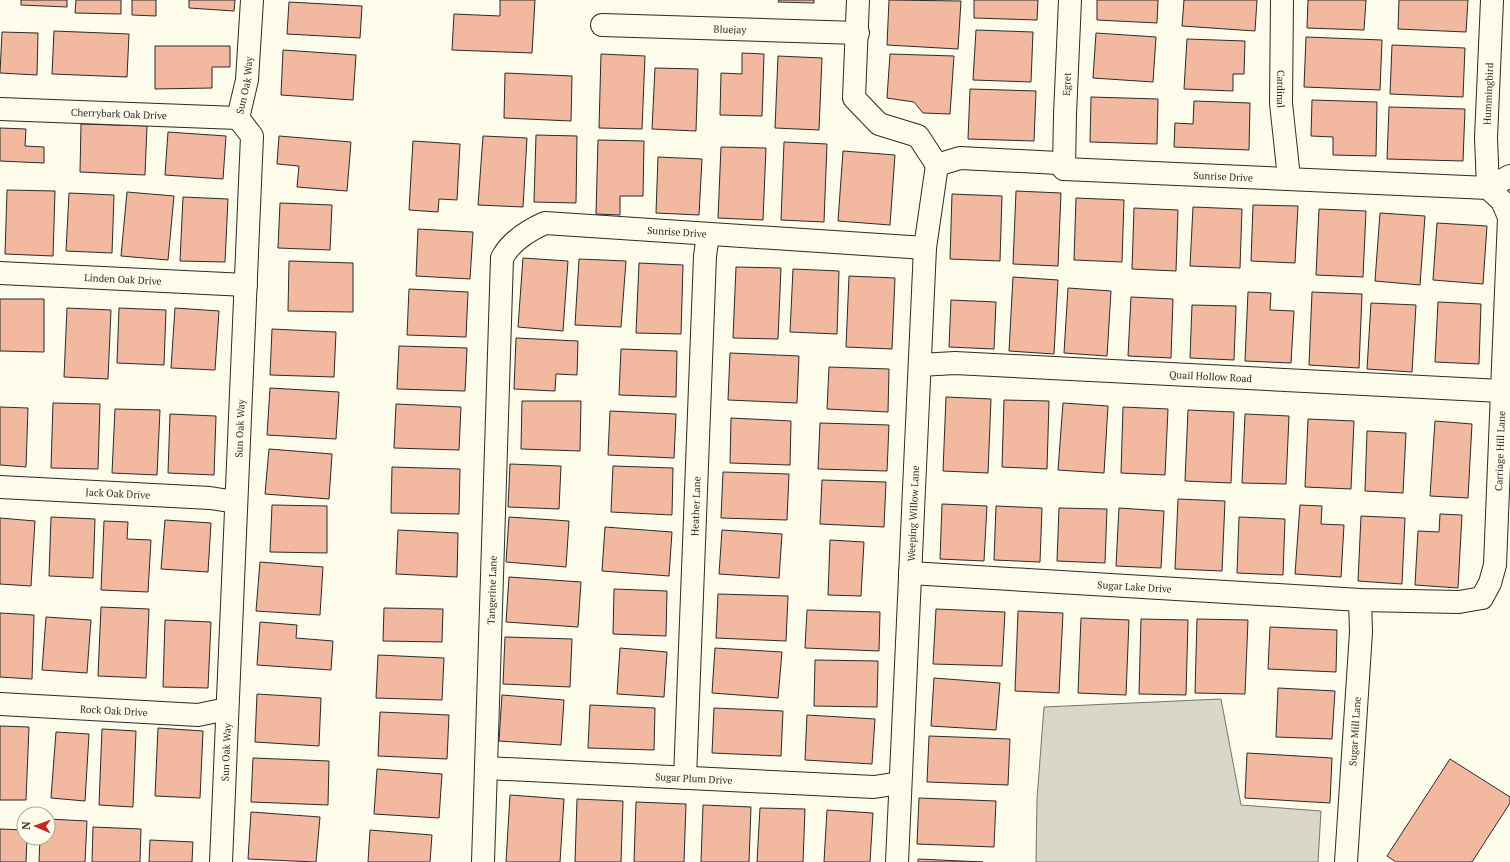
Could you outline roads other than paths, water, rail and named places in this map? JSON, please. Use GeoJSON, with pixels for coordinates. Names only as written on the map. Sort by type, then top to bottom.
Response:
{"type":"FeatureCollection","features":[{"type":"Feature","properties":{"kind":"street","name":"Sun Oak Way"},"geometry":{"type":"LineString","coordinates":[[221,862],[252,136],[238,118],[247,80],[252,0]]}},
{"type":"Feature","properties":{"kind":"street"},"geometry":{"type":"LineString","coordinates":[[858,0],[858,33],[854,98],[879,124],[918,136],[936,165]]}},
{"type":"Feature","properties":{"kind":"street","name":"Egret"},"geometry":{"type":"LineString","coordinates":[[1064,169],[1070,0]]}},
{"type":"Feature","properties":{"kind":"street","name":"Cardinal"},"geometry":{"type":"LineString","coordinates":[[1282,0],[1281,102],[1289,178]]}},
{"type":"Feature","properties":{"kind":"street","name":"Hummingbird"},"geometry":{"type":"LineString","coordinates":[[1488,188],[1486,138],[1492,0]]}},
{"type":"Feature","properties":{"kind":"street","name":"Bluejay"},"geometry":{"type":"LineString","coordinates":[[602,25],[858,33]]}},
{"type":"Feature","properties":{"kind":"street","name":"Cherrybark Oak Drive"},"geometry":{"type":"LineString","coordinates":[[0,109],[238,118]]}},
{"type":"Feature","properties":{"kind":"street","name":"Sunrise Drive"},"geometry":{"type":"LineString","coordinates":[[936,165],[960,158],[1058,163],[1064,169],[1488,188]]}},
{"type":"Feature","properties":{"kind":"street","name":"Weeping Willow Lane"},"geometry":{"type":"LineString","coordinates":[[896,862],[925,248],[936,165]]}},
{"type":"Feature","properties":{"kind":"street"},"geometry":{"type":"LineString","coordinates":[[1488,188],[1510,176]]}},
{"type":"Feature","properties":{"kind":"street","name":"Carriage Hill Lane"},"geometry":{"type":"LineString","coordinates":[[1360,600],[1459,602],[1482,598],[1490,583],[1495,565],[1509,217],[1502,201],[1488,188]]}},
{"type":"Feature","properties":{"kind":"street","name":"Sunrise Drive"},"geometry":{"type":"LineString","coordinates":[[500,318],[502,258],[507,249],[528,230],[545,224],[925,248]]}},
{"type":"Feature","properties":{"kind":"street","name":"Heather Lane"},"geometry":{"type":"LineString","coordinates":[[685,778],[705,256],[708,235]]}},
{"type":"Feature","properties":{"kind":"street","name":"Linden Oak Drive"},"geometry":{"type":"LineString","coordinates":[[0,273],[246,285]]}},
{"type":"Feature","properties":{"kind":"street","name":"Tangerine Lane"},"geometry":{"type":"LineString","coordinates":[[483,862],[500,318]]}},
{"type":"Feature","properties":{"kind":"street","name":"Quail Hollow Road"},"geometry":{"type":"LineString","coordinates":[[920,365],[955,363],[1501,391]]}},
{"type":"Feature","properties":{"kind":"street","name":"Jack Oak Drive"},"geometry":{"type":"LineString","coordinates":[[0,486],[210,498],[236,502]]}},
{"type":"Feature","properties":{"kind":"street","name":"Sugar Lake Drive"},"geometry":{"type":"LineString","coordinates":[[910,573],[1360,600]]}},
{"type":"Feature","properties":{"kind":"street","name":"Sugar Mill Lane"},"geometry":{"type":"LineString","coordinates":[[1346,862],[1361,632],[1360,600]]}},
{"type":"Feature","properties":{"kind":"street","name":"Rock Oak Drive"},"geometry":{"type":"LineString","coordinates":[[0,704],[198,715],[227,709]]}},
{"type":"Feature","properties":{"kind":"street","name":"Sugar Plum Drive"},"geometry":{"type":"LineString","coordinates":[[486,768],[874,787],[900,783]]}}]}
